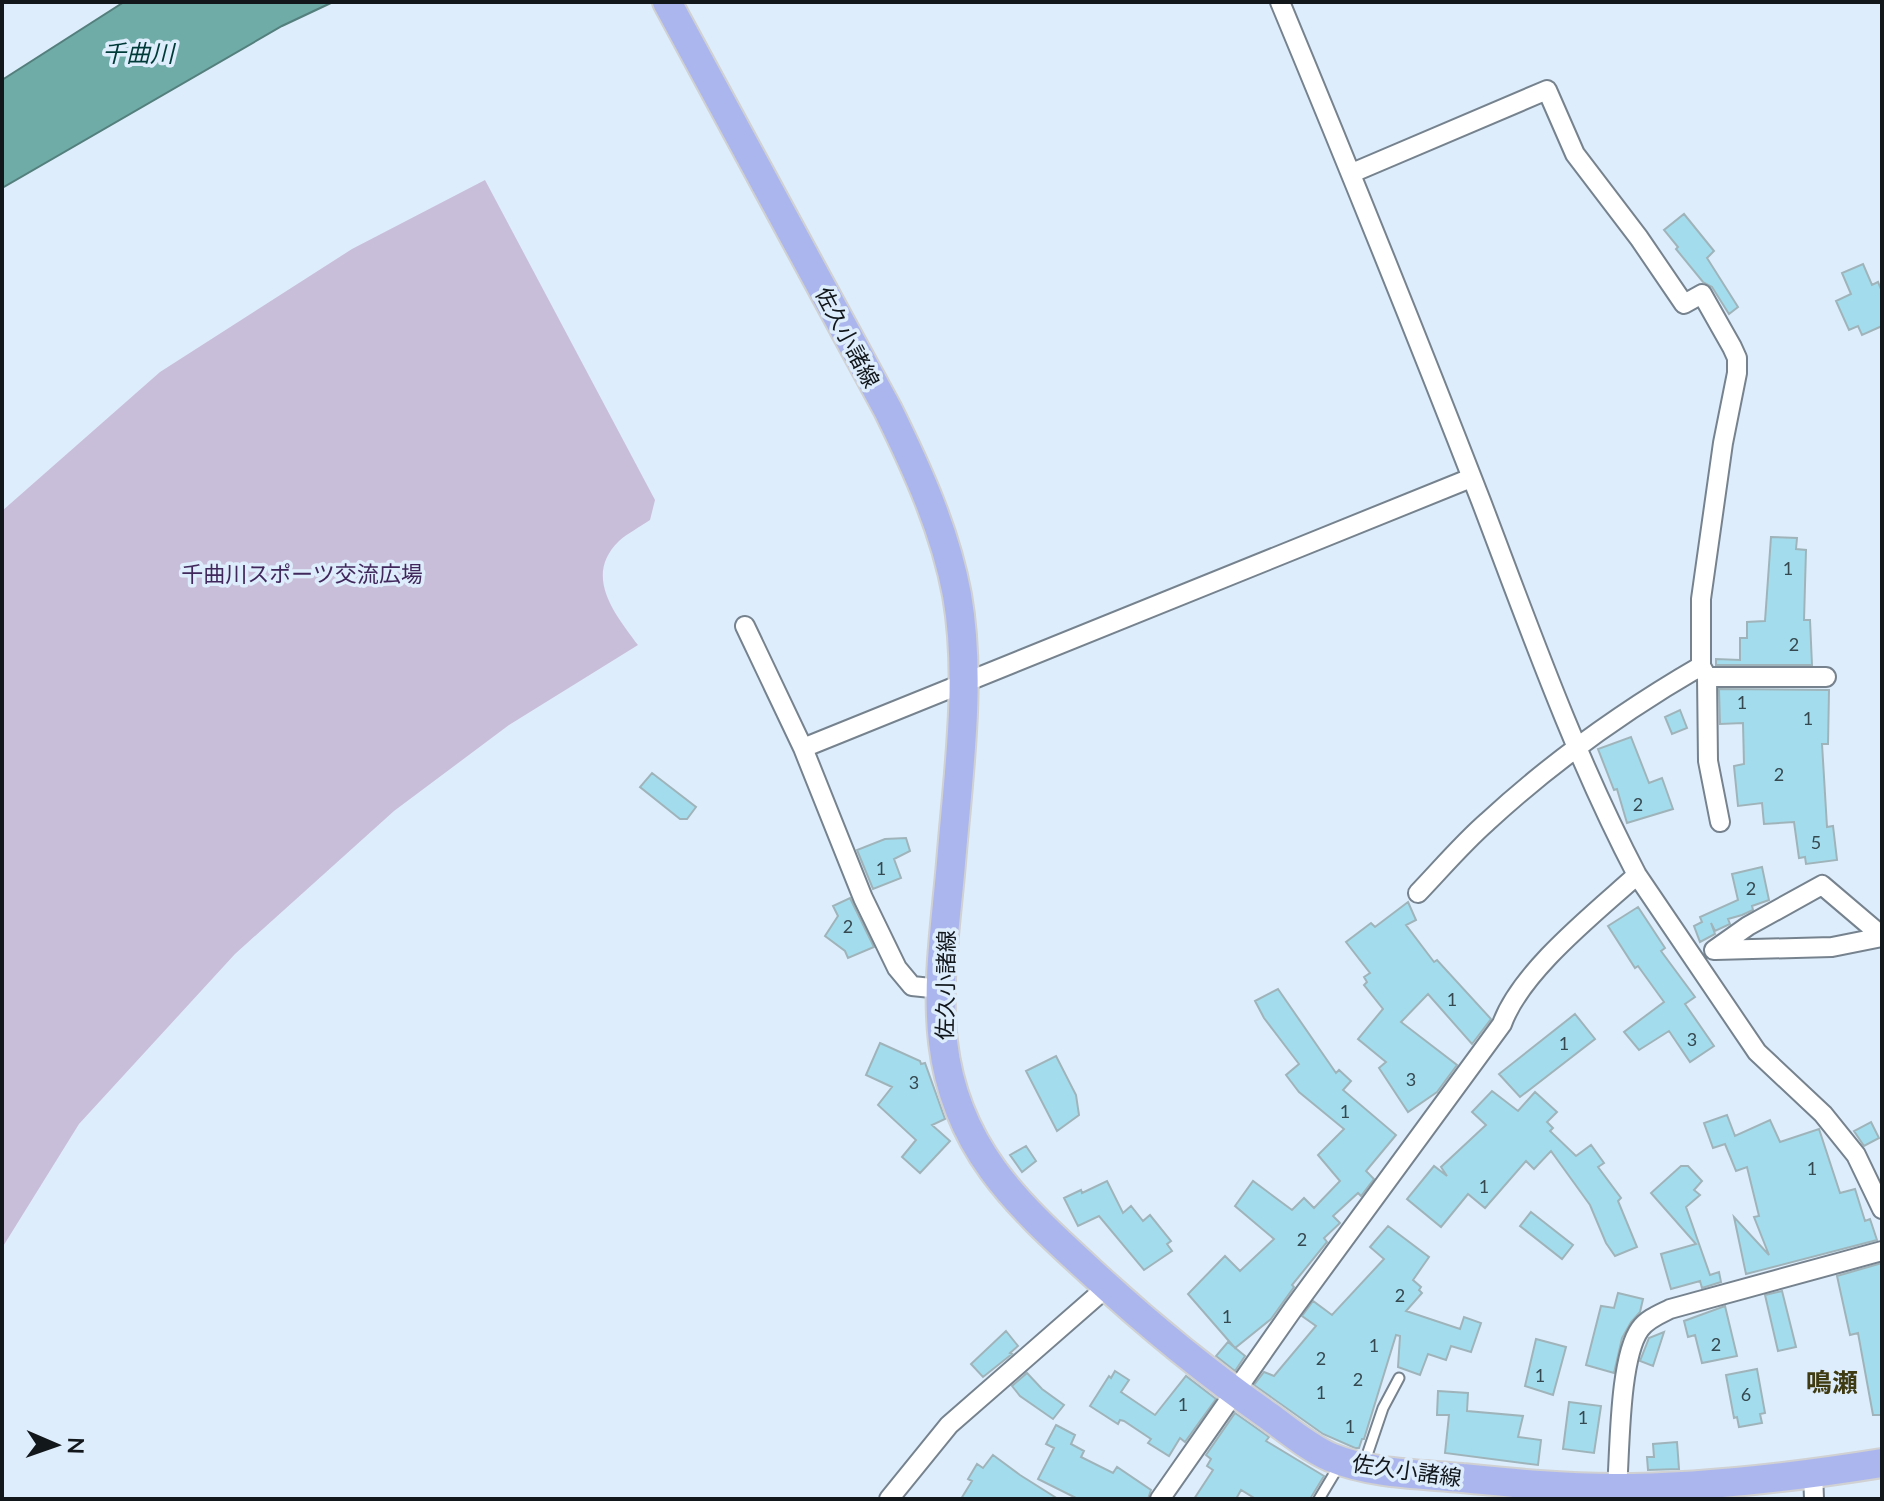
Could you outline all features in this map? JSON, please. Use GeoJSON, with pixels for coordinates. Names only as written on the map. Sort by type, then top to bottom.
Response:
{"type":"FeatureCollection","features":[{"type":"Feature","properties":{"kind":"main road","name":"佐久小諸線"},"geometry":{"type":"LineString","coordinates":[[667,2],[888,410],[921,480],[949,560],[959,615],[962,682],[941,989],[943,1043],[961,1116],[1006,1190],[1107,1287],[1234,1392],[1312,1448],[1352,1464],[1558,1493],[1617,1488],[1736,1490],[1814,1486],[1882,1463]]}},
{"type":"Feature","properties":{"kind":"street"},"geometry":{"type":"LineString","coordinates":[[1280,2],[1352,173],[1576,748],[1637,875],[1757,1052],[1823,1114],[1856,1155],[1882,1209]]}},
{"type":"Feature","properties":{"kind":"street"},"geometry":{"type":"LineString","coordinates":[[1352,173],[1547,90],[1575,154],[1684,304],[1702,294],[1737,358],[1701,599],[1708,761],[1720,822]]}},
{"type":"Feature","properties":{"kind":"street"},"geometry":{"type":"LineString","coordinates":[[803,748],[1471,478]]}},
{"type":"Feature","properties":{"kind":"street"},"geometry":{"type":"LineString","coordinates":[[745,626],[803,748],[863,898],[897,968],[912,986],[941,989]]}},
{"type":"Feature","properties":{"kind":"street"},"geometry":{"type":"LineString","coordinates":[[1418,893],[1486,822],[1576,748],[1658,691],[1704,671],[1826,677]]}},
{"type":"Feature","properties":{"kind":"street"},"geometry":{"type":"LineString","coordinates":[[1160,1499],[1234,1392],[1502,1024],[1510,1003],[1536,971],[1637,875]]}},
{"type":"Feature","properties":{"kind":"street"},"geometry":{"type":"LineString","coordinates":[[1693,957],[1714,950],[1748,926],[1822,885],[1882,936]]}},
{"type":"Feature","properties":{"kind":"street"},"geometry":{"type":"LineString","coordinates":[[1714,950],[1832,947],[1882,936]]}},
{"type":"Feature","properties":{"kind":"street"},"geometry":{"type":"LineString","coordinates":[[1617,1488],[1630,1351],[1640,1329],[1652,1318],[1670,1309],[1882,1251]]}},
{"type":"Feature","properties":{"kind":"street"},"geometry":{"type":"LineString","coordinates":[[889,1499],[949,1425],[1107,1287]]}},
{"type":"Feature","properties":{"kind":"lane"},"geometry":{"type":"LineString","coordinates":[[1319,1499],[1352,1464],[1399,1378]]}},
{"type":"Feature","properties":{"kind":"green space","name":"千曲川スポーツ交流広場"},"geometry":{"type":"Polygon","coordinates":[[[485,180],[655,500],[650,520],[619,541],[609,554],[604,568],[603,581],[612,608],[638,645],[509,725],[394,811],[235,954],[79,1124],[2,1248],[2,511],[160,372],[352,249],[485,180]]]}},
{"type":"Feature","properties":{"kind":"water","name":"千曲川"},"geometry":{"type":"Polygon","coordinates":[[[124,2],[333,2],[282,26],[2,188],[2,80],[124,2]]]}},
{"type":"Feature","properties":{"kind":"building"},"geometry":{"type":"Polygon","coordinates":[[[1684,214],[1714,251],[1707,258],[1738,307],[1729,314],[1712,287],[1703,282],[1664,230],[1684,214]]]}},
{"type":"Feature","properties":{"kind":"building"},"geometry":{"type":"Polygon","coordinates":[[[1863,264],[1872,285],[1878,282],[1882,292],[1882,326],[1862,335],[1858,326],[1849,330],[1836,301],[1851,294],[1842,273],[1863,264]]]}},
{"type":"Feature","properties":{"kind":"building"},"geometry":{"type":"Polygon","coordinates":[[[1771,537],[1797,538],[1796,549],[1806,550],[1804,620],[1810,620],[1812,665],[1716,665],[1716,659],[1740,660],[1740,638],[1747,638],[1747,622],[1765,621],[1771,537]]]}},
{"type":"Feature","properties":{"kind":"building"},"geometry":{"type":"Polygon","coordinates":[[[1719,689],[1829,690],[1828,744],[1822,744],[1827,827],[1833,826],[1837,860],[1806,864],[1805,857],[1799,858],[1794,822],[1764,824],[1762,803],[1738,806],[1734,766],[1744,764],[1743,723],[1720,724],[1719,689]]]}},
{"type":"Feature","properties":{"kind":"building"},"geometry":{"type":"Polygon","coordinates":[[[1680,710],[1687,728],[1672,734],[1665,717],[1680,710]]]}},
{"type":"Feature","properties":{"kind":"building"},"geometry":{"type":"Polygon","coordinates":[[[1631,737],[1649,783],[1662,778],[1673,809],[1627,823],[1617,789],[1614,790],[1598,749],[1631,737]]]}},
{"type":"Feature","properties":{"kind":"building"},"geometry":{"type":"Polygon","coordinates":[[[652,773],[696,807],[687,819],[680,819],[640,787],[652,773]]]}},
{"type":"Feature","properties":{"kind":"building"},"geometry":{"type":"Polygon","coordinates":[[[906,838],[910,851],[894,859],[901,878],[873,889],[857,850],[885,839],[906,838]]]}},
{"type":"Feature","properties":{"kind":"building"},"geometry":{"type":"Polygon","coordinates":[[[1762,867],[1769,900],[1728,919],[1730,924],[1715,931],[1711,923],[1715,934],[1700,942],[1694,926],[1702,922],[1700,917],[1738,900],[1732,874],[1762,867]]]}},
{"type":"Feature","properties":{"kind":"building"},"geometry":{"type":"Polygon","coordinates":[[[850,898],[874,947],[848,958],[845,951],[825,936],[838,916],[833,906],[850,898]]]}},
{"type":"Feature","properties":{"kind":"building"},"geometry":{"type":"Polygon","coordinates":[[[1408,902],[1416,920],[1406,925],[1434,962],[1437,960],[1491,1019],[1472,1044],[1428,994],[1401,1022],[1457,1065],[1437,1092],[1408,1112],[1379,1068],[1386,1062],[1358,1039],[1383,1009],[1364,985],[1367,982],[1364,977],[1370,973],[1346,942],[1371,923],[1375,927],[1408,902]]]}},
{"type":"Feature","properties":{"kind":"building"},"geometry":{"type":"Polygon","coordinates":[[[1638,907],[1665,948],[1661,951],[1695,997],[1685,1004],[1714,1046],[1690,1062],[1669,1031],[1639,1050],[1624,1032],[1664,1002],[1638,966],[1635,968],[1608,926],[1638,907]]]}},
{"type":"Feature","properties":{"kind":"building"},"geometry":{"type":"Polygon","coordinates":[[[1278,989],[1336,1073],[1339,1070],[1351,1081],[1343,1090],[1396,1135],[1366,1171],[1374,1179],[1361,1196],[1358,1193],[1333,1216],[1340,1223],[1324,1238],[1327,1242],[1292,1285],[1294,1287],[1271,1319],[1235,1348],[1188,1294],[1225,1256],[1240,1271],[1274,1239],[1235,1206],[1253,1181],[1292,1210],[1304,1198],[1314,1208],[1340,1181],[1318,1155],[1344,1129],[1299,1092],[1286,1075],[1299,1064],[1255,1001],[1278,989]]]}},
{"type":"Feature","properties":{"kind":"building"},"geometry":{"type":"Polygon","coordinates":[[[1575,1014],[1595,1039],[1520,1097],[1499,1074],[1575,1014]]]}},
{"type":"Feature","properties":{"kind":"building"},"geometry":{"type":"Polygon","coordinates":[[[880,1043],[921,1064],[925,1063],[945,1119],[932,1125],[950,1141],[920,1173],[902,1157],[916,1140],[878,1105],[892,1087],[866,1075],[880,1043]]]}},
{"type":"Feature","properties":{"kind":"building"},"geometry":{"type":"Polygon","coordinates":[[[1056,1056],[1076,1095],[1079,1115],[1057,1131],[1026,1071],[1056,1056]]]}},
{"type":"Feature","properties":{"kind":"building"},"geometry":{"type":"Polygon","coordinates":[[[1492,1091],[1518,1111],[1535,1092],[1557,1112],[1547,1122],[1553,1128],[1550,1131],[1576,1156],[1591,1145],[1604,1163],[1598,1167],[1621,1198],[1618,1201],[1637,1247],[1615,1256],[1590,1205],[1551,1151],[1534,1169],[1526,1161],[1485,1208],[1468,1194],[1441,1227],[1407,1199],[1434,1166],[1447,1176],[1441,1167],[1486,1125],[1472,1112],[1492,1091]]]}},
{"type":"Feature","properties":{"kind":"building"},"geometry":{"type":"Polygon","coordinates":[[[1727,1115],[1735,1136],[1770,1120],[1780,1142],[1819,1129],[1840,1193],[1855,1189],[1865,1221],[1870,1219],[1877,1240],[1746,1274],[1734,1217],[1769,1255],[1754,1217],[1759,1216],[1747,1167],[1736,1171],[1725,1144],[1713,1148],[1704,1123],[1727,1115]]]}},
{"type":"Feature","properties":{"kind":"building"},"geometry":{"type":"Polygon","coordinates":[[[1871,1122],[1879,1138],[1864,1146],[1854,1131],[1871,1122]]]}},
{"type":"Feature","properties":{"kind":"building"},"geometry":{"type":"Polygon","coordinates":[[[1026,1146],[1036,1161],[1022,1172],[1010,1155],[1026,1146]]]}},
{"type":"Feature","properties":{"kind":"building"},"geometry":{"type":"Polygon","coordinates":[[[1681,1166],[1688,1166],[1702,1181],[1694,1190],[1700,1195],[1686,1207],[1710,1275],[1719,1272],[1721,1282],[1702,1288],[1700,1281],[1671,1289],[1661,1254],[1696,1244],[1651,1193],[1681,1166]]]}},
{"type":"Feature","properties":{"kind":"building"},"geometry":{"type":"Polygon","coordinates":[[[1107,1181],[1123,1213],[1131,1206],[1143,1221],[1150,1215],[1171,1241],[1167,1244],[1172,1251],[1144,1270],[1099,1216],[1078,1226],[1064,1198],[1107,1181]]]}},
{"type":"Feature","properties":{"kind":"building"},"geometry":{"type":"Polygon","coordinates":[[[1531,1212],[1573,1245],[1562,1259],[1520,1226],[1531,1212]]]}},
{"type":"Feature","properties":{"kind":"building"},"geometry":{"type":"Polygon","coordinates":[[[1388,1226],[1429,1257],[1413,1280],[1421,1287],[1419,1290],[1422,1293],[1406,1311],[1460,1329],[1464,1317],[1481,1323],[1471,1352],[1451,1346],[1446,1360],[1428,1354],[1420,1375],[1398,1367],[1400,1336],[1396,1335],[1364,1439],[1359,1448],[1355,1448],[1323,1434],[1254,1385],[1264,1372],[1274,1376],[1316,1326],[1302,1316],[1313,1301],[1332,1315],[1384,1259],[1370,1247],[1388,1226]]]}},
{"type":"Feature","properties":{"kind":"building"},"geometry":{"type":"Polygon","coordinates":[[[1882,1263],[1882,1415],[1873,1415],[1858,1333],[1850,1335],[1837,1276],[1882,1263]]]}},
{"type":"Feature","properties":{"kind":"building"},"geometry":{"type":"Polygon","coordinates":[[[1782,1291],[1796,1347],[1778,1351],[1765,1295],[1782,1291]]]}},
{"type":"Feature","properties":{"kind":"building"},"geometry":{"type":"Polygon","coordinates":[[[1618,1293],[1643,1299],[1640,1312],[1622,1338],[1614,1373],[1586,1365],[1601,1306],[1614,1308],[1618,1293]]]}},
{"type":"Feature","properties":{"kind":"building"},"geometry":{"type":"Polygon","coordinates":[[[1725,1306],[1737,1356],[1702,1363],[1695,1335],[1688,1337],[1684,1321],[1725,1306]]]}},
{"type":"Feature","properties":{"kind":"building"},"geometry":{"type":"Polygon","coordinates":[[[1006,1331],[1018,1346],[983,1377],[971,1364],[1006,1331]]]}},
{"type":"Feature","properties":{"kind":"building"},"geometry":{"type":"Polygon","coordinates":[[[1664,1332],[1653,1366],[1640,1361],[1649,1338],[1664,1332]]]}},
{"type":"Feature","properties":{"kind":"building"},"geometry":{"type":"Polygon","coordinates":[[[1536,1339],[1566,1347],[1553,1395],[1525,1386],[1536,1339]]]}},
{"type":"Feature","properties":{"kind":"building"},"geometry":{"type":"Polygon","coordinates":[[[1228,1342],[1245,1356],[1235,1371],[1216,1356],[1228,1342]]]}},
{"type":"Feature","properties":{"kind":"building"},"geometry":{"type":"Polygon","coordinates":[[[1757,1369],[1765,1413],[1760,1414],[1762,1423],[1739,1427],[1737,1417],[1734,1418],[1726,1375],[1757,1369]]]}},
{"type":"Feature","properties":{"kind":"building"},"geometry":{"type":"Polygon","coordinates":[[[1115,1371],[1129,1380],[1121,1392],[1155,1415],[1186,1376],[1216,1399],[1185,1442],[1180,1438],[1169,1456],[1148,1443],[1151,1439],[1124,1421],[1120,1420],[1118,1424],[1090,1406],[1115,1371]]]}},
{"type":"Feature","properties":{"kind":"building"},"geometry":{"type":"Polygon","coordinates":[[[1027,1373],[1064,1405],[1053,1419],[1020,1396],[1012,1386],[1027,1373]]]}},
{"type":"Feature","properties":{"kind":"building"},"geometry":{"type":"Polygon","coordinates":[[[1438,1391],[1468,1393],[1467,1411],[1523,1416],[1518,1437],[1541,1440],[1538,1465],[1445,1453],[1449,1415],[1437,1415],[1438,1391]]]}},
{"type":"Feature","properties":{"kind":"building"},"geometry":{"type":"Polygon","coordinates":[[[1569,1402],[1601,1406],[1594,1453],[1563,1449],[1569,1402]]]}},
{"type":"Feature","properties":{"kind":"building"},"geometry":{"type":"Polygon","coordinates":[[[1235,1413],[1269,1437],[1266,1441],[1324,1476],[1310,1499],[1256,1499],[1241,1490],[1236,1499],[1194,1499],[1213,1470],[1207,1466],[1211,1459],[1206,1455],[1235,1413]]]}},
{"type":"Feature","properties":{"kind":"building"},"geometry":{"type":"Polygon","coordinates":[[[1056,1425],[1075,1435],[1071,1444],[1084,1451],[1081,1457],[1113,1473],[1117,1467],[1151,1490],[1148,1499],[1078,1499],[1038,1479],[1054,1448],[1046,1444],[1056,1425]]]}},
{"type":"Feature","properties":{"kind":"building"},"geometry":{"type":"Polygon","coordinates":[[[1677,1442],[1679,1469],[1648,1470],[1647,1457],[1654,1457],[1653,1444],[1677,1442]]]}},
{"type":"Feature","properties":{"kind":"building"},"geometry":{"type":"Polygon","coordinates":[[[993,1455],[1058,1499],[961,1499],[972,1481],[968,1479],[977,1464],[983,1468],[993,1455]]]}},
{"type":"Feature","properties":{"kind":"district","name":"鳴瀬"},"geometry":{"type":"Point","coordinates":[1832,1382]}}]}
